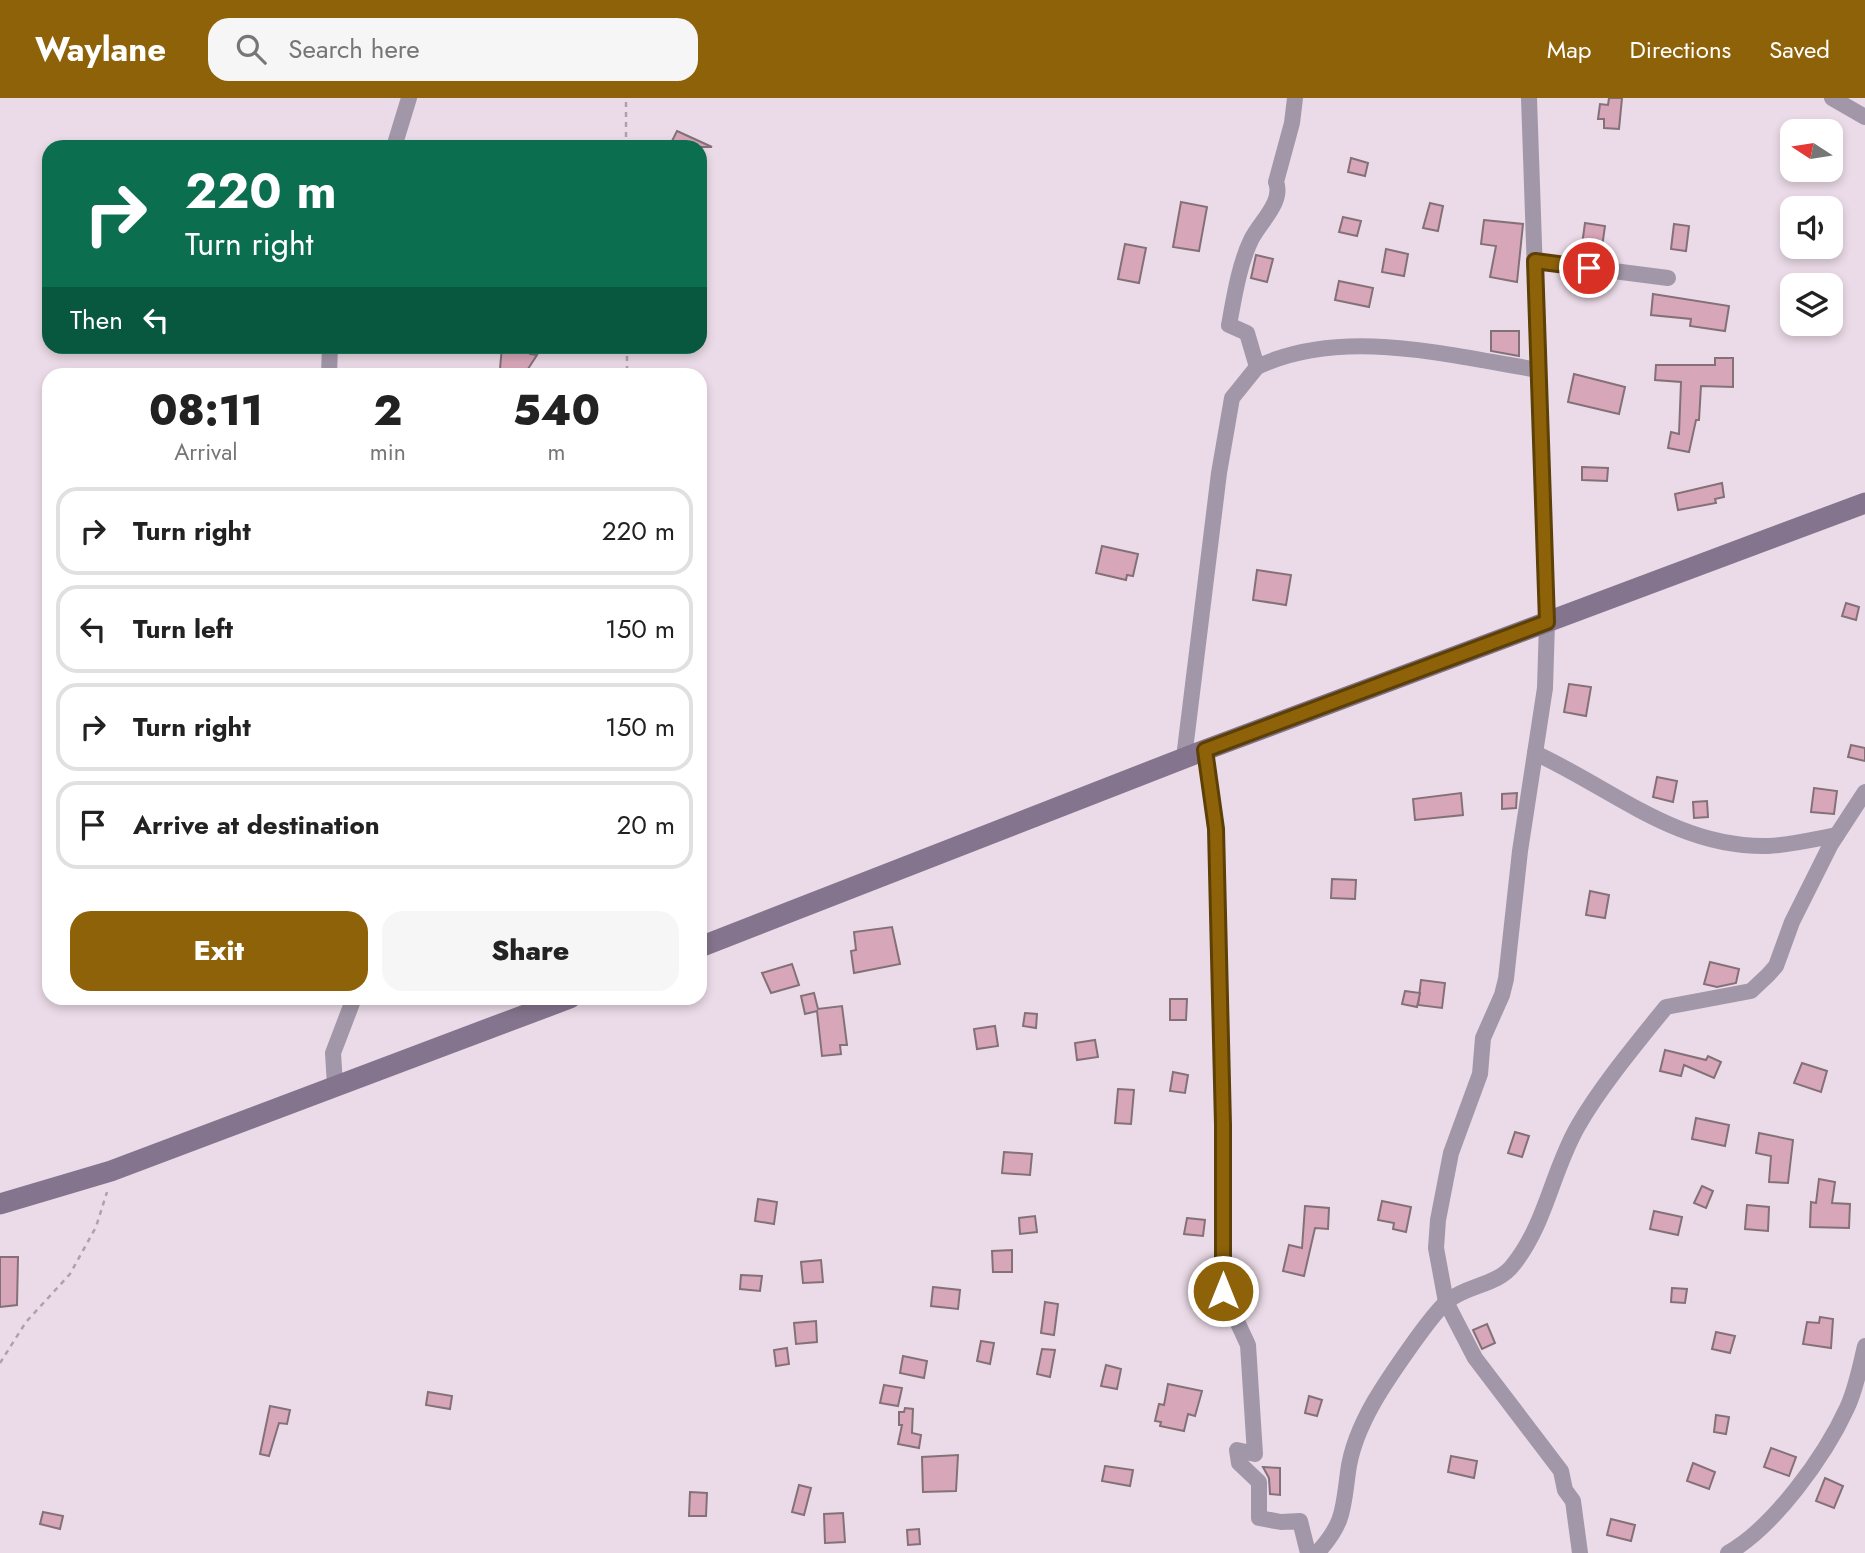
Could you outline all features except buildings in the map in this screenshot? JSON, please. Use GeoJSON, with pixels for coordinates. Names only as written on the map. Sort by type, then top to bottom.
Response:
{"type":"FeatureCollection","features":[{"type":"Feature","properties":{"kind":"street"},"geometry":{"type":"LineString","coordinates":[[396,140],[409,98]]}},
{"type":"Feature","properties":{"kind":"street"},"geometry":{"type":"LineString","coordinates":[[1257,367],[1247,333],[1230,325],[1250,240],[1279,189],[1276,182],[1292,123],[1295,98]]}},
{"type":"Feature","properties":{"kind":"street"},"geometry":{"type":"LineString","coordinates":[[1529,98],[1547,622],[1545,688],[1503,995],[1483,1038],[1480,1074],[1451,1153],[1438,1220],[1436,1248],[1446,1302],[1475,1358],[1561,1471],[1565,1490],[1573,1501],[1580,1553]]}},
{"type":"Feature","properties":{"kind":"street"},"geometry":{"type":"LineString","coordinates":[[1832,98],[1865,117]]}},
{"type":"Feature","properties":{"kind":"street"},"geometry":{"type":"LineString","coordinates":[[1535,261],[1668,278]]}},
{"type":"Feature","properties":{"kind":"street"},"geometry":{"type":"LineString","coordinates":[[1184,758],[1219,473],[1232,398],[1257,367],[1281,356],[1363,347],[1415,351],[1539,370]]}},
{"type":"Feature","properties":{"kind":"street"},"geometry":{"type":"LineString","coordinates":[[707,944],[1184,758],[1865,503]]}},
{"type":"Feature","properties":{"kind":"street"},"geometry":{"type":"LineString","coordinates":[[1205,750],[1216,829],[1223,1125],[1223,1291],[1248,1345],[1255,1454],[1237,1450],[1239,1462],[1258,1482],[1259,1518],[1281,1522],[1300,1521],[1308,1553]]}},
{"type":"Feature","properties":{"kind":"street"},"geometry":{"type":"LineString","coordinates":[[1535,752],[1577,772],[1675,829],[1697,838],[1769,846],[1838,835]]}},
{"type":"Feature","properties":{"kind":"street"},"geometry":{"type":"LineString","coordinates":[[1317,1553],[1340,1524],[1347,1497],[1348,1470],[1360,1428],[1374,1401],[1446,1302],[1498,1278],[1511,1268],[1536,1231],[1578,1127],[1667,1007],[1751,991],[1769,975],[1776,966],[1792,922],[1838,835],[1865,792]]}},
{"type":"Feature","properties":{"kind":"street"},"geometry":{"type":"LineString","coordinates":[[335,1085],[333,1053],[351,1005]]}},
{"type":"Feature","properties":{"kind":"street"},"geometry":{"type":"LineString","coordinates":[[0,1204],[111,1171],[551,1005]]}},
{"type":"Feature","properties":{"kind":"street"},"geometry":{"type":"LineString","coordinates":[[1728,1553],[1752,1537],[1797,1488],[1847,1408],[1865,1346]]}},
{"type":"Feature","properties":{"kind":"path"},"geometry":{"type":"LineString","coordinates":[[626,98],[626,140]]}},
{"type":"Feature","properties":{"kind":"path"},"geometry":{"type":"LineString","coordinates":[[0,1363],[26,1322],[70,1274],[96,1227],[111,1171]]}},
{"type":"Feature","properties":{"kind":"route"},"geometry":{"type":"LineString","coordinates":[[1223,1291],[1223,1125],[1216,829],[1205,750],[1547,622],[1535,261],[1589,268]]}}]}
